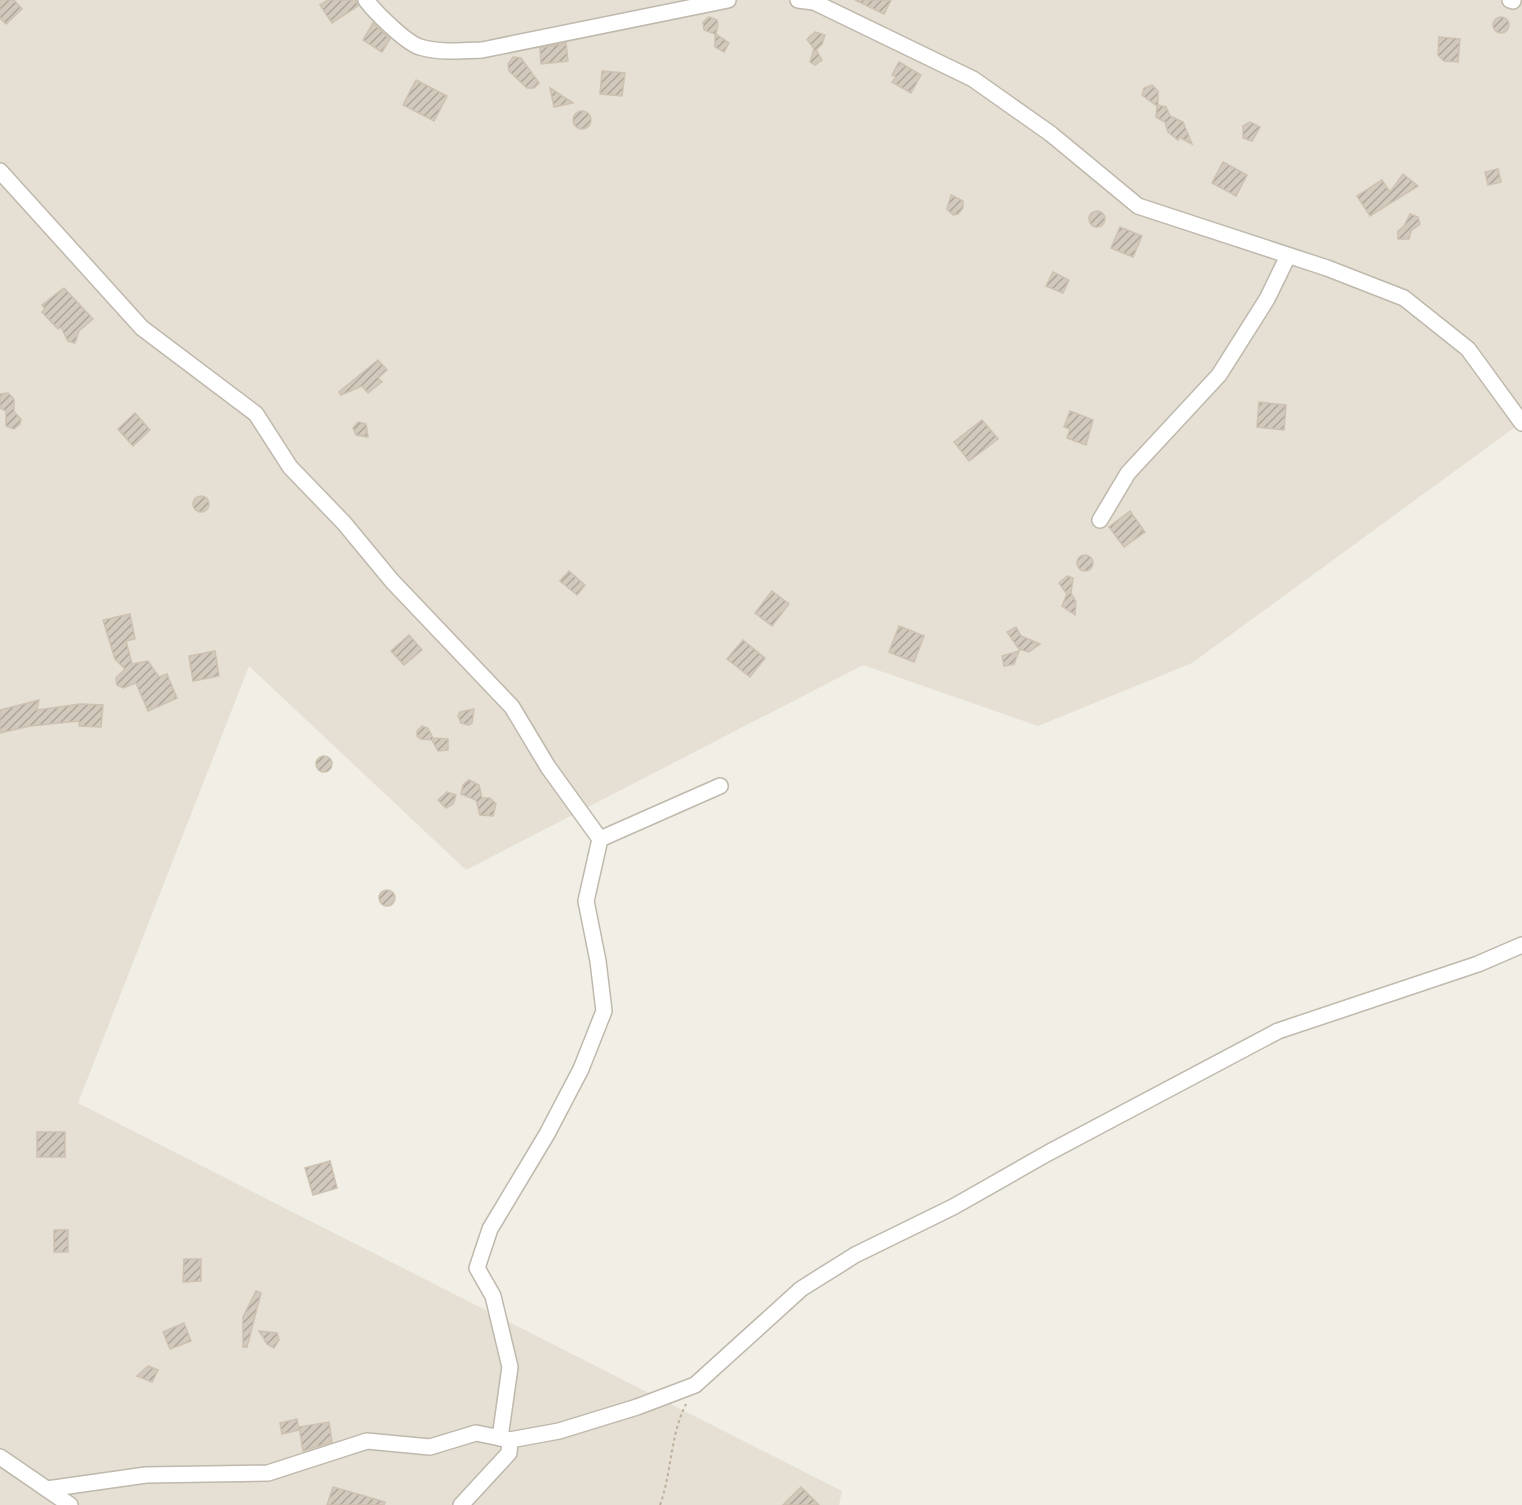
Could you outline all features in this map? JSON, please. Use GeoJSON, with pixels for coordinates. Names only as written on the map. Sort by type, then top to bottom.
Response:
{"type":"FeatureCollection","features":[{"type":"Feature","properties":{"kind":"street"},"geometry":{"type":"LineString","coordinates":[[366,0],[374,10],[418,47],[451,51],[482,50],[728,0]]}},
{"type":"Feature","properties":{"kind":"street"},"geometry":{"type":"LineString","coordinates":[[798,0],[814,2],[973,79],[1052,134],[1138,206],[1404,298],[1468,349],[1522,423]]}},
{"type":"Feature","properties":{"kind":"street"},"geometry":{"type":"LineString","coordinates":[[0,171],[142,328],[256,414],[290,467],[344,523],[392,581],[512,707],[548,767],[600,839],[586,901],[598,961],[604,1011],[581,1069],[547,1134],[490,1229],[477,1268],[494,1296],[510,1367],[505,1439],[509,1453],[461,1505]]}},
{"type":"Feature","properties":{"kind":"street"},"geometry":{"type":"LineString","coordinates":[[1100,520],[1128,473],[1219,375],[1267,299],[1288,256]]}},
{"type":"Feature","properties":{"kind":"street"},"geometry":{"type":"LineString","coordinates":[[600,839],[720,786]]}},
{"type":"Feature","properties":{"kind":"street"},"geometry":{"type":"LineString","coordinates":[[47,1489],[146,1475],[268,1473],[367,1441],[430,1447],[476,1433],[505,1439],[559,1431],[637,1407],[695,1385],[801,1289],[855,1255],[953,1207],[1048,1153],[1278,1030],[1478,964],[1522,945]]}},
{"type":"Feature","properties":{"kind":"street"},"geometry":{"type":"LineString","coordinates":[[0,1456],[70,1505]]}},
{"type":"Feature","properties":{"kind":"path"},"geometry":{"type":"LineString","coordinates":[[660,1505],[669,1481],[677,1420],[695,1385]]}},
{"type":"Feature","properties":{"kind":"shaded area"},"geometry":{"type":"Polygon","coordinates":[[[0,0],[1522,0],[1522,422],[1192,663],[1038,726],[863,665],[466,870],[249,666],[78,1103],[842,1491],[839,1505],[0,1505],[0,0]]]}},
{"type":"Feature","properties":{"kind":"building"},"geometry":{"type":"Polygon","coordinates":[[[0,0],[14,0],[22,9],[6,24],[0,18],[0,0]]]}},
{"type":"Feature","properties":{"kind":"building"},"geometry":{"type":"Polygon","coordinates":[[[328,0],[356,0],[358,6],[332,23],[320,5],[328,0]]]}},
{"type":"Feature","properties":{"kind":"building"},"geometry":{"type":"Polygon","coordinates":[[[855,0],[891,0],[884,14],[855,0]]]}},
{"type":"Feature","properties":{"kind":"building"},"geometry":{"type":"Polygon","coordinates":[[[709,17],[717,20],[716,34],[729,43],[724,52],[715,47],[715,34],[704,30],[703,22],[709,17]]]}},
{"type":"Feature","properties":{"kind":"building"},"geometry":{"type":"Polygon","coordinates":[[[1498,17],[1504,17],[1509,25],[1507,31],[1498,33],[1493,28],[1493,22],[1498,17]]]}},
{"type":"Feature","properties":{"kind":"building"},"geometry":{"type":"Polygon","coordinates":[[[373,23],[390,39],[382,52],[363,40],[373,23]]]}},
{"type":"Feature","properties":{"kind":"building"},"geometry":{"type":"Polygon","coordinates":[[[815,32],[825,35],[822,44],[816,50],[822,60],[815,65],[810,62],[814,49],[807,39],[815,32]]]}},
{"type":"Feature","properties":{"kind":"building"},"geometry":{"type":"Polygon","coordinates":[[[1439,37],[1460,39],[1458,62],[1444,61],[1438,55],[1439,37]]]}},
{"type":"Feature","properties":{"kind":"building"},"geometry":{"type":"Polygon","coordinates":[[[566,43],[568,61],[541,64],[540,48],[566,43]]]}},
{"type":"Feature","properties":{"kind":"building"},"geometry":{"type":"Polygon","coordinates":[[[513,57],[521,58],[539,83],[534,88],[527,88],[509,71],[508,64],[513,57]]]}},
{"type":"Feature","properties":{"kind":"building"},"geometry":{"type":"Polygon","coordinates":[[[899,62],[921,75],[911,93],[892,82],[896,77],[892,75],[899,62]]]}},
{"type":"Feature","properties":{"kind":"building"},"geometry":{"type":"Polygon","coordinates":[[[602,71],[625,73],[622,96],[600,94],[602,71]]]}},
{"type":"Feature","properties":{"kind":"building"},"geometry":{"type":"Polygon","coordinates":[[[416,80],[447,96],[434,121],[403,105],[416,80]]]}},
{"type":"Feature","properties":{"kind":"building"},"geometry":{"type":"Polygon","coordinates":[[[1152,85],[1158,91],[1158,105],[1166,107],[1170,116],[1183,122],[1192,144],[1179,137],[1178,140],[1168,132],[1165,122],[1156,117],[1157,106],[1142,95],[1144,88],[1152,85]]]}},
{"type":"Feature","properties":{"kind":"building"},"geometry":{"type":"Polygon","coordinates":[[[550,88],[573,103],[554,107],[550,88]]]}},
{"type":"Feature","properties":{"kind":"building"},"geometry":{"type":"Polygon","coordinates":[[[582,111],[588,114],[591,120],[588,126],[582,129],[576,126],[573,120],[576,114],[582,111]]]}},
{"type":"Feature","properties":{"kind":"building"},"geometry":{"type":"Polygon","coordinates":[[[1250,122],[1260,127],[1252,141],[1243,138],[1243,126],[1250,122]]]}},
{"type":"Feature","properties":{"kind":"building"},"geometry":{"type":"Polygon","coordinates":[[[1223,162],[1247,175],[1236,196],[1212,183],[1223,162]]]}},
{"type":"Feature","properties":{"kind":"building"},"geometry":{"type":"Polygon","coordinates":[[[1498,169],[1501,182],[1488,185],[1485,172],[1498,169]]]}},
{"type":"Feature","properties":{"kind":"building"},"geometry":{"type":"Polygon","coordinates":[[[1403,174],[1418,186],[1370,216],[1357,196],[1382,180],[1390,192],[1403,174]]]}},
{"type":"Feature","properties":{"kind":"building"},"geometry":{"type":"Polygon","coordinates":[[[951,195],[963,201],[963,208],[958,214],[953,215],[947,209],[951,195]]]}},
{"type":"Feature","properties":{"kind":"building"},"geometry":{"type":"Polygon","coordinates":[[[1097,211],[1105,219],[1097,227],[1089,219],[1097,211]]]}},
{"type":"Feature","properties":{"kind":"building"},"geometry":{"type":"Polygon","coordinates":[[[1410,214],[1418,217],[1420,224],[1411,231],[1409,239],[1398,239],[1398,231],[1404,226],[1410,214]]]}},
{"type":"Feature","properties":{"kind":"building"},"geometry":{"type":"Polygon","coordinates":[[[1120,227],[1142,236],[1133,257],[1111,248],[1120,227]]]}},
{"type":"Feature","properties":{"kind":"building"},"geometry":{"type":"Polygon","coordinates":[[[1053,272],[1069,280],[1063,293],[1046,286],[1053,272]]]}},
{"type":"Feature","properties":{"kind":"building"},"geometry":{"type":"Polygon","coordinates":[[[64,288],[93,319],[79,331],[75,343],[68,341],[61,327],[58,329],[42,312],[45,309],[42,305],[64,288]]]}},
{"type":"Feature","properties":{"kind":"building"},"geometry":{"type":"Polygon","coordinates":[[[378,360],[387,370],[378,378],[382,382],[368,393],[362,386],[341,395],[339,392],[378,360]]]}},
{"type":"Feature","properties":{"kind":"building"},"geometry":{"type":"Polygon","coordinates":[[[8,393],[14,399],[14,412],[21,419],[20,424],[14,429],[6,426],[6,411],[0,408],[0,394],[8,393]]]}},
{"type":"Feature","properties":{"kind":"building"},"geometry":{"type":"Polygon","coordinates":[[[1259,402],[1286,405],[1284,430],[1257,427],[1259,402]]]}},
{"type":"Feature","properties":{"kind":"building"},"geometry":{"type":"Polygon","coordinates":[[[1070,411],[1093,420],[1086,445],[1067,438],[1070,429],[1064,427],[1070,411]]]}},
{"type":"Feature","properties":{"kind":"building"},"geometry":{"type":"Polygon","coordinates":[[[135,413],[150,430],[133,446],[118,429],[135,413]]]}},
{"type":"Feature","properties":{"kind":"building"},"geometry":{"type":"Polygon","coordinates":[[[982,420],[998,439],[969,461],[954,442],[982,420]]]}},
{"type":"Feature","properties":{"kind":"building"},"geometry":{"type":"Polygon","coordinates":[[[358,422],[366,424],[368,437],[356,435],[353,428],[358,422]]]}},
{"type":"Feature","properties":{"kind":"building"},"geometry":{"type":"Polygon","coordinates":[[[201,496],[209,504],[201,512],[193,504],[201,496]]]}},
{"type":"Feature","properties":{"kind":"building"},"geometry":{"type":"Polygon","coordinates":[[[1130,511],[1145,532],[1124,547],[1109,527],[1130,511]]]}},
{"type":"Feature","properties":{"kind":"building"},"geometry":{"type":"Polygon","coordinates":[[[1085,555],[1093,563],[1085,571],[1077,563],[1085,555]]]}},
{"type":"Feature","properties":{"kind":"building"},"geometry":{"type":"Polygon","coordinates":[[[569,571],[585,585],[577,595],[560,581],[569,571]]]}},
{"type":"Feature","properties":{"kind":"building"},"geometry":{"type":"Polygon","coordinates":[[[1067,576],[1073,578],[1071,593],[1076,602],[1075,615],[1062,606],[1067,594],[1059,583],[1067,576]]]}},
{"type":"Feature","properties":{"kind":"building"},"geometry":{"type":"Polygon","coordinates":[[[772,591],[789,604],[772,626],[755,613],[772,591]]]}},
{"type":"Feature","properties":{"kind":"building"},"geometry":{"type":"Polygon","coordinates":[[[130,614],[135,639],[126,641],[132,664],[148,661],[159,677],[167,674],[177,698],[148,711],[136,683],[123,688],[117,685],[116,678],[125,669],[115,659],[103,620],[130,614]]]}},
{"type":"Feature","properties":{"kind":"building"},"geometry":{"type":"Polygon","coordinates":[[[899,626],[924,636],[914,662],[889,652],[899,626]]]}},
{"type":"Feature","properties":{"kind":"building"},"geometry":{"type":"Polygon","coordinates":[[[1016,627],[1021,636],[1040,644],[1029,652],[1019,649],[1007,632],[1016,627]]]}},
{"type":"Feature","properties":{"kind":"building"},"geometry":{"type":"Polygon","coordinates":[[[409,635],[422,650],[404,665],[391,651],[409,635]]]}},
{"type":"Feature","properties":{"kind":"building"},"geometry":{"type":"Polygon","coordinates":[[[743,640],[765,658],[750,677],[727,659],[743,640]]]}},
{"type":"Feature","properties":{"kind":"building"},"geometry":{"type":"Polygon","coordinates":[[[215,651],[219,676],[193,681],[189,656],[215,651]]]}},
{"type":"Feature","properties":{"kind":"building"},"geometry":{"type":"Polygon","coordinates":[[[1019,651],[1014,664],[1004,666],[1002,656],[1019,651]]]}},
{"type":"Feature","properties":{"kind":"building"},"geometry":{"type":"Polygon","coordinates":[[[39,700],[37,710],[80,704],[103,705],[101,727],[79,726],[79,721],[30,726],[0,733],[0,710],[39,700]]]}},
{"type":"Feature","properties":{"kind":"building"},"geometry":{"type":"Polygon","coordinates":[[[474,709],[472,723],[469,725],[461,723],[458,716],[460,712],[474,709]]]}},
{"type":"Feature","properties":{"kind":"building"},"geometry":{"type":"Polygon","coordinates":[[[422,726],[428,728],[433,738],[448,739],[448,750],[438,751],[432,740],[421,739],[417,736],[417,731],[422,726]]]}},
{"type":"Feature","properties":{"kind":"building"},"geometry":{"type":"Polygon","coordinates":[[[324,756],[332,764],[324,772],[316,764],[324,756]]]}},
{"type":"Feature","properties":{"kind":"building"},"geometry":{"type":"Polygon","coordinates":[[[469,780],[479,785],[482,798],[490,798],[496,804],[493,816],[480,815],[476,800],[461,794],[463,785],[469,780]]]}},
{"type":"Feature","properties":{"kind":"building"},"geometry":{"type":"Polygon","coordinates":[[[447,792],[456,795],[453,804],[446,808],[438,800],[447,792]]]}},
{"type":"Feature","properties":{"kind":"building"},"geometry":{"type":"Polygon","coordinates":[[[387,890],[393,892],[395,898],[393,904],[387,906],[381,904],[379,898],[381,892],[387,890]]]}},
{"type":"Feature","properties":{"kind":"building"},"geometry":{"type":"Polygon","coordinates":[[[37,1132],[65,1132],[65,1157],[37,1157],[37,1132]]]}},
{"type":"Feature","properties":{"kind":"building"},"geometry":{"type":"Polygon","coordinates":[[[330,1161],[337,1188],[313,1195],[305,1168],[330,1161]]]}},
{"type":"Feature","properties":{"kind":"building"},"geometry":{"type":"Polygon","coordinates":[[[54,1230],[68,1230],[68,1252],[54,1252],[54,1230]]]}},
{"type":"Feature","properties":{"kind":"building"},"geometry":{"type":"Polygon","coordinates":[[[184,1259],[201,1259],[201,1281],[183,1282],[184,1259]]]}},
{"type":"Feature","properties":{"kind":"building"},"geometry":{"type":"Polygon","coordinates":[[[256,1291],[261,1293],[247,1347],[243,1347],[243,1317],[256,1291]]]}},
{"type":"Feature","properties":{"kind":"building"},"geometry":{"type":"Polygon","coordinates":[[[184,1323],[191,1341],[170,1349],[163,1332],[184,1323]]]}},
{"type":"Feature","properties":{"kind":"building"},"geometry":{"type":"Polygon","coordinates":[[[259,1331],[277,1333],[279,1340],[274,1348],[267,1344],[259,1331]]]}},
{"type":"Feature","properties":{"kind":"building"},"geometry":{"type":"Polygon","coordinates":[[[148,1366],[158,1370],[152,1382],[137,1376],[148,1366]]]}},
{"type":"Feature","properties":{"kind":"building"},"geometry":{"type":"Polygon","coordinates":[[[297,1419],[299,1430],[282,1434],[280,1423],[297,1419]]]}},
{"type":"Feature","properties":{"kind":"building"},"geometry":{"type":"Polygon","coordinates":[[[329,1422],[332,1442],[303,1451],[299,1427],[329,1422]]]}},
{"type":"Feature","properties":{"kind":"building"},"geometry":{"type":"Polygon","coordinates":[[[333,1487],[385,1502],[384,1505],[327,1505],[333,1487]]]}},
{"type":"Feature","properties":{"kind":"building"},"geometry":{"type":"Polygon","coordinates":[[[801,1487],[819,1505],[783,1505],[801,1487]]]}}]}
